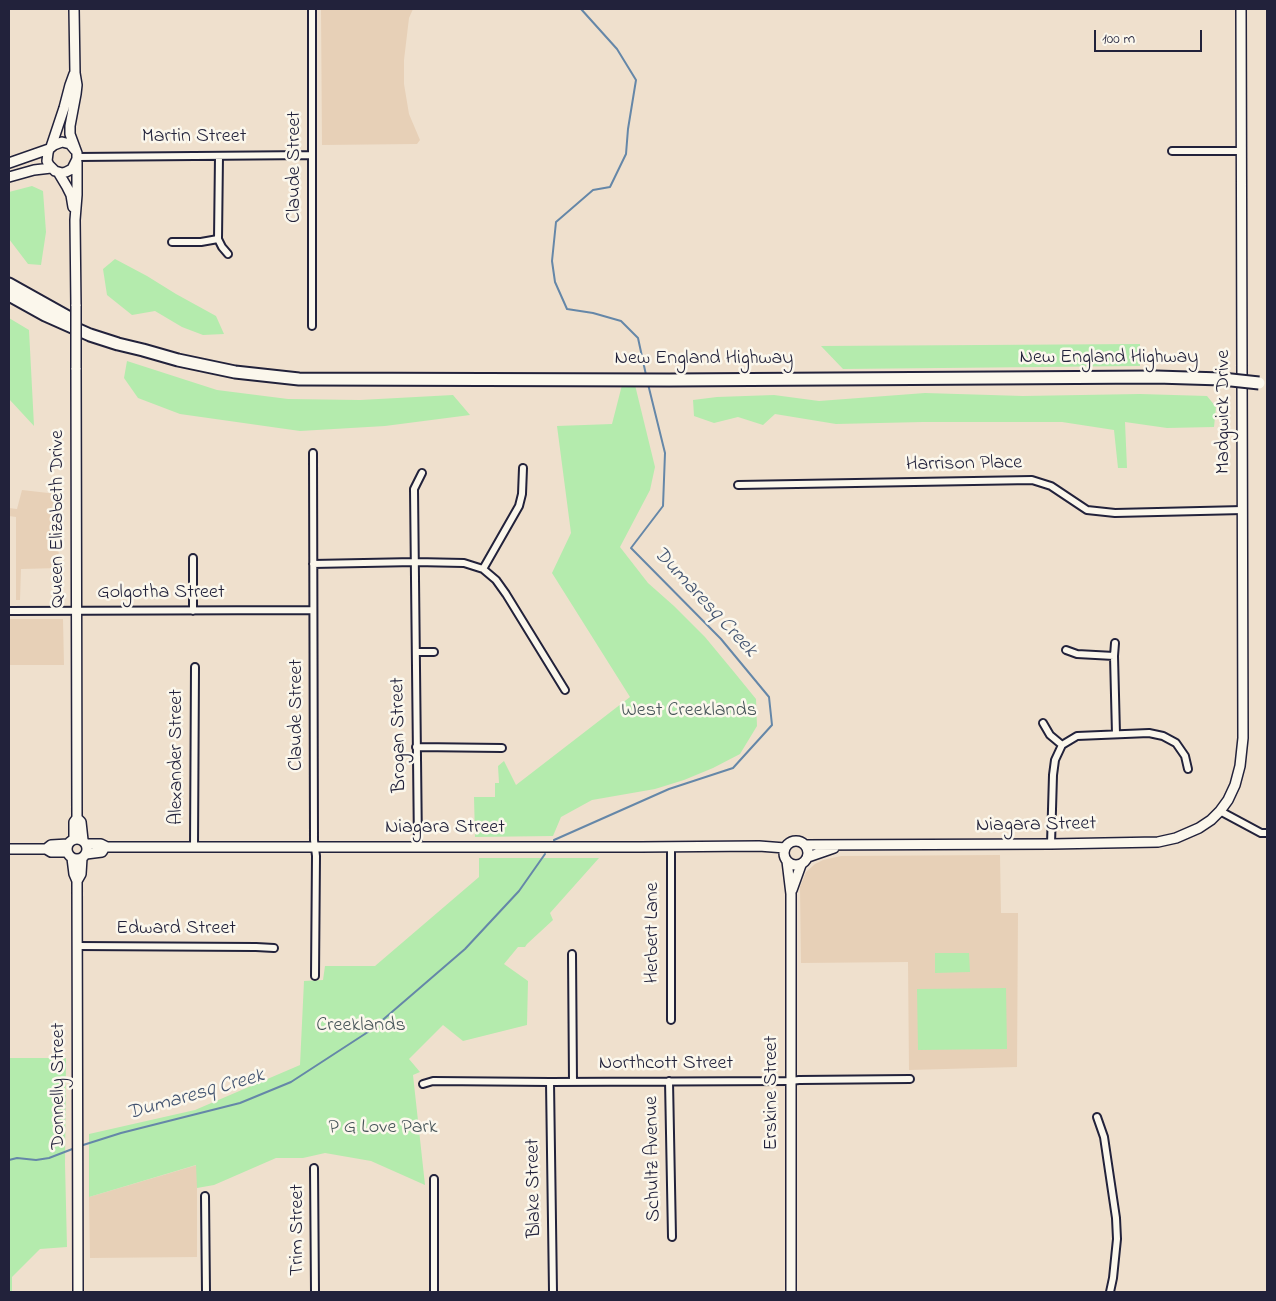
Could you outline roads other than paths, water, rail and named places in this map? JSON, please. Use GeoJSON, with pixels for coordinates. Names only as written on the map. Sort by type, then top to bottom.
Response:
{"type":"FeatureCollection","features":[{"type":"Feature","properties":{"kind":"highway","name":"New England Highway"},"geometry":{"type":"LineString","coordinates":[[9,284],[58,312],[143,350]]}},
{"type":"Feature","properties":{"kind":"highway","name":"New England Highway"},"geometry":{"type":"LineString","coordinates":[[9,295],[45,315],[90,335],[118,344],[178,360],[235,372],[299,379],[669,380],[1156,377],[1222,379],[1263,383]]}},
{"type":"Feature","properties":{"kind":"street","name":"Queen Elizabeth Drive"},"geometry":{"type":"LineString","coordinates":[[74,9],[75,73],[77,85],[70,134],[76,156],[77,196],[75,220],[77,818],[81,822],[77,849]]}},
{"type":"Feature","properties":{"kind":"street","name":"Claude Street"},"geometry":{"type":"LineString","coordinates":[[312,9],[312,326]]}},
{"type":"Feature","properties":{"kind":"street","name":"Madgwick Drive"},"geometry":{"type":"LineString","coordinates":[[1220,810],[1228,800],[1235,785],[1240,766],[1243,738],[1241,9]]}},
{"type":"Feature","properties":{"kind":"street","name":"Queen Elizabeth Drive"},"geometry":{"type":"LineString","coordinates":[[50,148],[75,73]]}},
{"type":"Feature","properties":{"kind":"street"},"geometry":{"type":"LineString","coordinates":[[9,163],[50,148],[58,143],[70,144],[76,156],[72,169],[69,171],[62,173],[54,170],[34,170],[9,176]]}},
{"type":"Feature","properties":{"kind":"street"},"geometry":{"type":"LineString","coordinates":[[50,148],[47,161],[54,170]]}},
{"type":"Feature","properties":{"kind":"street"},"geometry":{"type":"LineString","coordinates":[[1172,151],[1241,151]]}},
{"type":"Feature","properties":{"kind":"street","name":"Martin Street"},"geometry":{"type":"LineString","coordinates":[[76,156],[312,154]]}},
{"type":"Feature","properties":{"kind":"street"},"geometry":{"type":"LineString","coordinates":[[219,156],[218,239],[228,254]]}},
{"type":"Feature","properties":{"kind":"street","name":"Queen Elizabeth Drive"},"geometry":{"type":"LineString","coordinates":[[54,170],[67,187],[71,196],[75,220]]}},
{"type":"Feature","properties":{"kind":"street"},"geometry":{"type":"LineString","coordinates":[[172,242],[201,242],[218,239]]}},
{"type":"Feature","properties":{"kind":"street","name":"Claude Street"},"geometry":{"type":"LineString","coordinates":[[313,452],[315,976]]}},
{"type":"Feature","properties":{"kind":"street"},"geometry":{"type":"LineString","coordinates":[[483,569],[519,506],[522,494],[523,468]]}},
{"type":"Feature","properties":{"kind":"street","name":"Brogan Street"},"geometry":{"type":"LineString","coordinates":[[418,847],[414,489],[422,473]]}},
{"type":"Feature","properties":{"kind":"street","name":"Harrison Place"},"geometry":{"type":"LineString","coordinates":[[738,485],[1032,480],[1051,486],[1087,510],[1114,513],[1242,510]]}},
{"type":"Feature","properties":{"kind":"street"},"geometry":{"type":"LineString","coordinates":[[193,558],[193,611]]}},
{"type":"Feature","properties":{"kind":"street"},"geometry":{"type":"LineString","coordinates":[[313,564],[464,563],[483,569],[496,580],[506,594],[565,690]]}},
{"type":"Feature","properties":{"kind":"street","name":"Golgotha Street"},"geometry":{"type":"LineString","coordinates":[[9,610],[313,610]]}},
{"type":"Feature","properties":{"kind":"street"},"geometry":{"type":"LineString","coordinates":[[1115,644],[1116,734]]}},
{"type":"Feature","properties":{"kind":"street"},"geometry":{"type":"LineString","coordinates":[[1066,650],[1077,654],[1114,656]]}},
{"type":"Feature","properties":{"kind":"street","name":"Brogan Street"},"geometry":{"type":"LineString","coordinates":[[416,652],[434,652]]}},
{"type":"Feature","properties":{"kind":"street","name":"Alexander Street"},"geometry":{"type":"LineString","coordinates":[[194,848],[195,667]]}},
{"type":"Feature","properties":{"kind":"street"},"geometry":{"type":"LineString","coordinates":[[1043,723],[1050,734],[1062,745]]}},
{"type":"Feature","properties":{"kind":"street"},"geometry":{"type":"LineString","coordinates":[[1051,844],[1053,775],[1056,760],[1062,745],[1077,736],[1149,733],[1163,736],[1176,743],[1184,756],[1188,769]]}},
{"type":"Feature","properties":{"kind":"street"},"geometry":{"type":"LineString","coordinates":[[416,747],[502,748]]}},
{"type":"Feature","properties":{"kind":"street"},"geometry":{"type":"LineString","coordinates":[[1220,810],[1267,833]]}},
{"type":"Feature","properties":{"kind":"street","name":"Niagara Street"},"geometry":{"type":"LineString","coordinates":[[806,846],[1158,842],[1176,838],[1198,828],[1211,820],[1220,810]]}},
{"type":"Feature","properties":{"kind":"street"},"geometry":{"type":"LineString","coordinates":[[796,840],[800,841],[808,849],[808,857],[801,865],[793,865],[787,861],[784,854],[785,848],[788,843],[796,840]]}},
{"type":"Feature","properties":{"kind":"street","name":"Niagara Street"},"geometry":{"type":"LineString","coordinates":[[9,849],[46,848],[52,845],[102,852],[105,847],[760,846],[785,848]]}},
{"type":"Feature","properties":{"kind":"street","name":"Niagara Street"},"geometry":{"type":"LineString","coordinates":[[808,857],[844,845]]}},
{"type":"Feature","properties":{"kind":"street","name":"Herbert Lane"},"geometry":{"type":"LineString","coordinates":[[670,1020],[671,846]]}},
{"type":"Feature","properties":{"kind":"street","name":"Donnelly Street"},"geometry":{"type":"LineString","coordinates":[[77,849],[81,874],[77,881],[78,1292]]}},
{"type":"Feature","properties":{"kind":"street","name":"Erskine Street"},"geometry":{"type":"LineString","coordinates":[[787,861],[791,894],[791,1292]]}},
{"type":"Feature","properties":{"kind":"street","name":"Erskine Street"},"geometry":{"type":"LineString","coordinates":[[791,894],[801,865]]}},
{"type":"Feature","properties":{"kind":"street","name":"Edward Street"},"geometry":{"type":"LineString","coordinates":[[77,946],[274,948]]}},
{"type":"Feature","properties":{"kind":"street"},"geometry":{"type":"LineString","coordinates":[[572,954],[572,1082]]}},
{"type":"Feature","properties":{"kind":"street","name":"Northcott Street"},"geometry":{"type":"LineString","coordinates":[[424,1084],[433,1081],[572,1082],[910,1079]]}},
{"type":"Feature","properties":{"kind":"street","name":"Schultz Avenue"},"geometry":{"type":"LineString","coordinates":[[669,1081],[672,1237]]}},
{"type":"Feature","properties":{"kind":"street","name":"Blake Street"},"geometry":{"type":"LineString","coordinates":[[550,1082],[553,1292]]}},
{"type":"Feature","properties":{"kind":"street"},"geometry":{"type":"LineString","coordinates":[[1097,1117],[1104,1137],[1118,1239],[1110,1292]]}},
{"type":"Feature","properties":{"kind":"street","name":"Trim Street"},"geometry":{"type":"LineString","coordinates":[[314,1168],[315,1292]]}},
{"type":"Feature","properties":{"kind":"street"},"geometry":{"type":"LineString","coordinates":[[434,1179],[434,1292]]}},
{"type":"Feature","properties":{"kind":"street"},"geometry":{"type":"LineString","coordinates":[[205,1196],[206,1292]]}},
{"type":"Feature","properties":{"kind":"waterway","name":"Dumaresq Creek"},"geometry":{"type":"LineString","coordinates":[[581,9],[617,49],[636,80],[626,154],[610,187],[593,190],[556,222],[552,261],[555,282],[567,309],[593,313],[621,321],[638,338],[646,375]]}},
{"type":"Feature","properties":{"kind":"waterway","name":"Dumaresq Creek"},"geometry":{"type":"LineString","coordinates":[[554,840],[669,789],[733,768],[772,725],[769,697],[721,639],[631,548],[663,506],[665,453],[648,384]]}},
{"type":"Feature","properties":{"kind":"waterway","name":"Dumaresq Creek"},"geometry":{"type":"LineString","coordinates":[[80,1146],[121,1133],[240,1103],[291,1082],[371,1030],[465,949],[519,891],[545,854]]}},
{"type":"Feature","properties":{"kind":"waterway","name":"Dumaresq Creek"},"geometry":{"type":"LineString","coordinates":[[9,1160],[17,1158],[36,1160],[49,1158],[75,1148]]}},
{"type":"Feature","properties":{"kind":"park label","name":"West Creeklands"},"geometry":{"type":"Point","coordinates":[689,712]}},
{"type":"Feature","properties":{"kind":"park label","name":"Creeklands"},"geometry":{"type":"Point","coordinates":[361,1027]}},
{"type":"Feature","properties":{"kind":"park label","name":"P G Love Park"},"geometry":{"type":"Point","coordinates":[383,1129]}}]}
